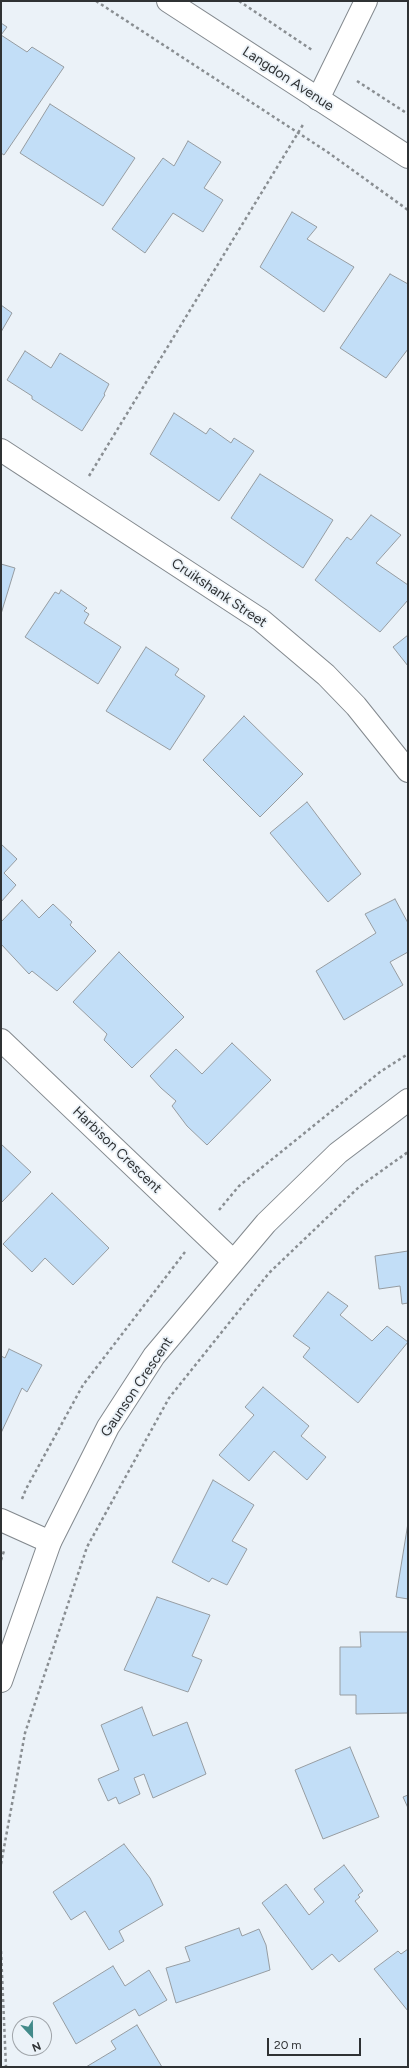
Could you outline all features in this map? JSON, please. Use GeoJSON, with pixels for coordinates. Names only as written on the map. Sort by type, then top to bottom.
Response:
{"type":"FeatureCollection","features":[{"type":"Feature","properties":{"kind":"street","name":"Langdon Avenue"},"geometry":{"type":"LineString","coordinates":[[168,1],[408,157]]}},
{"type":"Feature","properties":{"kind":"street"},"geometry":{"type":"LineString","coordinates":[[318,99],[366,1]]}},
{"type":"Feature","properties":{"kind":"street","name":"Cruikshank Street"},"geometry":{"type":"LineString","coordinates":[[1,450],[261,620],[326,675],[356,706],[408,771]]}},
{"type":"Feature","properties":{"kind":"street","name":"Harbison Crescent"},"geometry":{"type":"LineString","coordinates":[[1,1040],[232,1260]]}},
{"type":"Feature","properties":{"kind":"street","name":"Gaunson Crescent"},"geometry":{"type":"LineString","coordinates":[[1,1681],[50,1542],[108,1427],[154,1356],[232,1260],[266,1222],[338,1153],[408,1100]]}},
{"type":"Feature","properties":{"kind":"street"},"geometry":{"type":"LineString","coordinates":[[1,1520],[50,1542]]}},
{"type":"Feature","properties":{"kind":"path"},"geometry":{"type":"LineString","coordinates":[[96,1],[298,133],[408,210]]}},
{"type":"Feature","properties":{"kind":"path"},"geometry":{"type":"LineString","coordinates":[[239,1],[294,37]]}},
{"type":"Feature","properties":{"kind":"path"},"geometry":{"type":"LineString","coordinates":[[360,83],[408,114]]}},
{"type":"Feature","properties":{"kind":"path"},"geometry":{"type":"LineString","coordinates":[[75,498],[318,99]]}},
{"type":"Feature","properties":{"kind":"path"},"geometry":{"type":"LineString","coordinates":[[220,1209],[239,1186],[380,1072],[408,1054]]}},
{"type":"Feature","properties":{"kind":"path"},"geometry":{"type":"LineString","coordinates":[[1,1864],[25,1733],[87,1547],[169,1398],[269,1273],[359,1187],[408,1152]]}},
{"type":"Feature","properties":{"kind":"path"},"geometry":{"type":"LineString","coordinates":[[26,1489],[83,1385],[178,1261]]}},
{"type":"Feature","properties":{"kind":"path"},"geometry":{"type":"LineString","coordinates":[[1,1951],[6,2067]]}},
{"type":"Feature","properties":{"kind":"building"},"geometry":{"type":"Polygon","coordinates":[[[1,23],[7,27],[1,35],[1,23]]]}},
{"type":"Feature","properties":{"kind":"building"},"geometry":{"type":"Polygon","coordinates":[[[1,35],[27,52],[32,47],[64,67],[4,155],[1,153],[1,35]]]}},
{"type":"Feature","properties":{"kind":"building"},"geometry":{"type":"Polygon","coordinates":[[[50,104],[135,158],[103,206],[20,153],[50,104]]]}},
{"type":"Feature","properties":{"kind":"building"},"geometry":{"type":"Polygon","coordinates":[[[188,141],[221,162],[204,188],[223,200],[203,232],[173,213],[145,253],[112,229],[163,158],[174,166],[188,141]]]}},
{"type":"Feature","properties":{"kind":"building"},"geometry":{"type":"Polygon","coordinates":[[[292,212],[317,227],[307,239],[354,267],[324,312],[260,267],[292,212]]]}},
{"type":"Feature","properties":{"kind":"building"},"geometry":{"type":"Polygon","coordinates":[[[390,274],[408,284],[408,349],[386,378],[340,348],[390,274]]]}},
{"type":"Feature","properties":{"kind":"building"},"geometry":{"type":"Polygon","coordinates":[[[1,305],[12,313],[1,332],[1,305]]]}},
{"type":"Feature","properties":{"kind":"building"},"geometry":{"type":"Polygon","coordinates":[[[25,351],[51,368],[60,353],[109,384],[104,394],[105,395],[82,431],[32,399],[32,396],[7,380],[25,351]]]}},
{"type":"Feature","properties":{"kind":"building"},"geometry":{"type":"Polygon","coordinates":[[[174,413],[206,434],[210,428],[231,443],[234,438],[254,451],[219,501],[150,454],[174,413]]]}},
{"type":"Feature","properties":{"kind":"building"},"geometry":{"type":"Polygon","coordinates":[[[260,474],[333,520],[303,568],[231,518],[260,474]]]}},
{"type":"Feature","properties":{"kind":"building"},"geometry":{"type":"Polygon","coordinates":[[[371,515],[401,535],[376,563],[408,585],[408,600],[380,632],[315,580],[347,537],[351,540],[371,515]]]}},
{"type":"Feature","properties":{"kind":"building"},"geometry":{"type":"Polygon","coordinates":[[[1,564],[15,568],[1,614],[1,564]]]}},
{"type":"Feature","properties":{"kind":"building"},"geometry":{"type":"Polygon","coordinates":[[[61,590],[87,608],[84,611],[89,614],[84,623],[121,647],[98,684],[25,637],[55,592],[59,594],[61,590]]]}},
{"type":"Feature","properties":{"kind":"building"},"geometry":{"type":"Polygon","coordinates":[[[408,635],[408,666],[393,647],[408,635]]]}},
{"type":"Feature","properties":{"kind":"building"},"geometry":{"type":"Polygon","coordinates":[[[146,647],[179,669],[175,675],[205,696],[170,750],[106,711],[146,647]]]}},
{"type":"Feature","properties":{"kind":"building"},"geometry":{"type":"Polygon","coordinates":[[[244,716],[303,774],[260,817],[203,760],[244,716]]]}},
{"type":"Feature","properties":{"kind":"building"},"geometry":{"type":"Polygon","coordinates":[[[307,802],[361,874],[328,902],[270,833],[307,802]]]}},
{"type":"Feature","properties":{"kind":"building"},"geometry":{"type":"Polygon","coordinates":[[[1,844],[17,859],[4,873],[16,885],[1,902],[1,844]]]}},
{"type":"Feature","properties":{"kind":"building"},"geometry":{"type":"Polygon","coordinates":[[[395,899],[408,923],[408,952],[390,962],[403,985],[344,1020],[316,971],[376,933],[365,914],[395,899]]]}},
{"type":"Feature","properties":{"kind":"building"},"geometry":{"type":"Polygon","coordinates":[[[22,900],[39,918],[53,904],[72,922],[70,925],[96,951],[57,991],[32,971],[29,974],[1,944],[1,922],[22,900]]]}},
{"type":"Feature","properties":{"kind":"building"},"geometry":{"type":"Polygon","coordinates":[[[119,952],[184,1017],[132,1068],[104,1040],[107,1034],[73,1002],[119,952]]]}},
{"type":"Feature","properties":{"kind":"building"},"geometry":{"type":"Polygon","coordinates":[[[232,1043],[271,1080],[207,1145],[187,1126],[172,1106],[176,1101],[150,1076],[176,1049],[202,1074],[232,1043]]]}},
{"type":"Feature","properties":{"kind":"building"},"geometry":{"type":"Polygon","coordinates":[[[1,1144],[31,1172],[1,1203],[1,1144]]]}},
{"type":"Feature","properties":{"kind":"building"},"geometry":{"type":"Polygon","coordinates":[[[52,1193],[109,1248],[73,1285],[45,1258],[32,1272],[3,1244],[52,1193]]]}},
{"type":"Feature","properties":{"kind":"building"},"geometry":{"type":"Polygon","coordinates":[[[408,1251],[408,1303],[402,1304],[400,1286],[379,1289],[375,1256],[408,1251]]]}},
{"type":"Feature","properties":{"kind":"building"},"geometry":{"type":"Polygon","coordinates":[[[328,1292],[348,1306],[340,1315],[372,1341],[387,1326],[408,1342],[358,1403],[303,1357],[310,1348],[293,1336],[328,1292]]]}},
{"type":"Feature","properties":{"kind":"building"},"geometry":{"type":"Polygon","coordinates":[[[9,1349],[42,1365],[27,1392],[22,1388],[1,1433],[1,1356],[5,1358],[9,1349]]]}},
{"type":"Feature","properties":{"kind":"building"},"geometry":{"type":"Polygon","coordinates":[[[263,1387],[309,1426],[301,1436],[326,1457],[307,1480],[274,1451],[249,1481],[219,1455],[254,1415],[245,1407],[263,1387]]]}},
{"type":"Feature","properties":{"kind":"building"},"geometry":{"type":"Polygon","coordinates":[[[213,1480],[254,1505],[232,1541],[247,1549],[227,1585],[212,1578],[209,1582],[172,1562],[213,1480]]]}},
{"type":"Feature","properties":{"kind":"building"},"geometry":{"type":"Polygon","coordinates":[[[408,1523],[408,1599],[396,1597],[408,1523]]]}},
{"type":"Feature","properties":{"kind":"building"},"geometry":{"type":"Polygon","coordinates":[[[157,1597],[210,1615],[192,1656],[202,1660],[188,1692],[124,1670],[157,1597]]]}},
{"type":"Feature","properties":{"kind":"building"},"geometry":{"type":"Polygon","coordinates":[[[360,1632],[408,1632],[408,1713],[356,1714],[356,1695],[340,1695],[340,1647],[361,1647],[360,1632]]]}},
{"type":"Feature","properties":{"kind":"building"},"geometry":{"type":"Polygon","coordinates":[[[142,1707],[153,1736],[187,1722],[206,1774],[153,1798],[144,1774],[134,1778],[140,1794],[119,1804],[116,1797],[108,1801],[98,1779],[119,1770],[101,1725],[142,1707]]]}},
{"type":"Feature","properties":{"kind":"building"},"geometry":{"type":"Polygon","coordinates":[[[350,1747],[379,1817],[323,1839],[295,1770],[350,1747]]]}},
{"type":"Feature","properties":{"kind":"building"},"geometry":{"type":"Polygon","coordinates":[[[408,1795],[408,1808],[403,1797],[408,1795]]]}},
{"type":"Feature","properties":{"kind":"building"},"geometry":{"type":"Polygon","coordinates":[[[124,1844],[150,1878],[163,1905],[119,1931],[124,1941],[109,1950],[85,1911],[71,1920],[53,1892],[124,1844]]]}},
{"type":"Feature","properties":{"kind":"building"},"geometry":{"type":"Polygon","coordinates":[[[344,1865],[363,1891],[358,1895],[360,1897],[355,1901],[378,1931],[339,1962],[332,1954],[312,1970],[262,1903],[286,1884],[309,1915],[324,1902],[314,1889],[344,1865]]]}},
{"type":"Feature","properties":{"kind":"building"},"geometry":{"type":"Polygon","coordinates":[[[239,1928],[242,1936],[259,1929],[266,1945],[270,1970],[176,2003],[166,1968],[190,1961],[185,1947],[239,1928]]]}},
{"type":"Feature","properties":{"kind":"building"},"geometry":{"type":"Polygon","coordinates":[[[408,1949],[408,2011],[374,1969],[398,1951],[401,1954],[408,1949]]]}},
{"type":"Feature","properties":{"kind":"building"},"geometry":{"type":"Polygon","coordinates":[[[113,1966],[125,1986],[149,1970],[167,2000],[139,2016],[135,2009],[76,2044],[53,2003],[113,1966]]]}},
{"type":"Feature","properties":{"kind":"building"},"geometry":{"type":"Polygon","coordinates":[[[137,2025],[162,2067],[86,2067],[116,2049],[111,2041],[137,2025]]]}}]}
